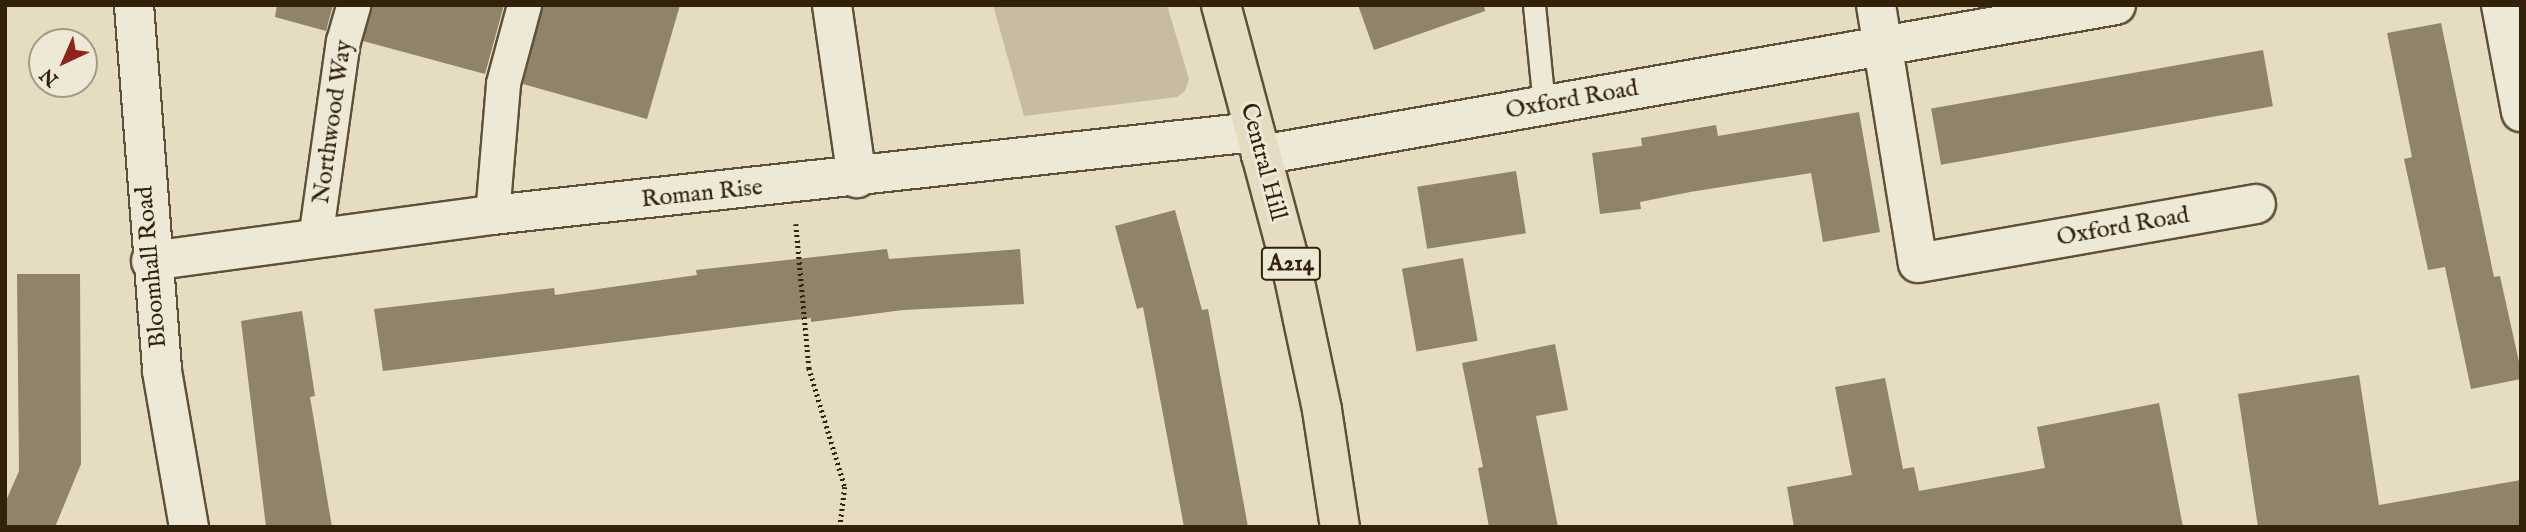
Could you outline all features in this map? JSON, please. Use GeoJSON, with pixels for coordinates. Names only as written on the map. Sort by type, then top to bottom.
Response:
{"type":"FeatureCollection","features":[{"type":"Feature","properties":{"kind":"main road","name":"Central Hill"},"geometry":{"type":"LineString","coordinates":[[1221,5],[1296,287],[1322,410],[1340,527]]}},
{"type":"Feature","properties":{"kind":"street","name":"Bloomhall Road"},"geometry":{"type":"LineString","coordinates":[[134,5],[151,261],[162,371],[189,527]]}},
{"type":"Feature","properties":{"kind":"street","name":"Northwood Way"},"geometry":{"type":"LineString","coordinates":[[315,239],[343,41],[353,5]]}},
{"type":"Feature","properties":{"kind":"street"},"geometry":{"type":"LineString","coordinates":[[492,215],[503,83],[524,5]]}},
{"type":"Feature","properties":{"kind":"street"},"geometry":{"type":"LineString","coordinates":[[832,5],[857,178]]}},
{"type":"Feature","properties":{"kind":"street"},"geometry":{"type":"LineString","coordinates":[[1876,5],[1883,45]]}},
{"type":"Feature","properties":{"kind":"street","name":"Oxford Road"},"geometry":{"type":"LineString","coordinates":[[1258,144],[1544,105],[2116,5]]}},
{"type":"Feature","properties":{"kind":"street"},"geometry":{"type":"LineString","coordinates":[[2501,5],[2521,112]]}},
{"type":"Feature","properties":{"kind":"street","name":"Oxford Road"},"geometry":{"type":"LineString","coordinates":[[1883,45],[1918,262],[2256,204]]}},
{"type":"Feature","properties":{"kind":"street","name":"Roman Rise"},"geometry":{"type":"LineString","coordinates":[[151,261],[492,215],[857,178],[1258,144]]}},
{"type":"Feature","properties":{"kind":"lane"},"geometry":{"type":"LineString","coordinates":[[1534,5],[1544,105]]}},
{"type":"Feature","properties":{"kind":"path"},"geometry":{"type":"LineString","coordinates":[[793,185],[809,368],[845,487],[840,527]]}},
{"type":"Feature","properties":{"kind":"shaded area"},"geometry":{"type":"Polygon","coordinates":[[[993,5],[1167,5],[1189,79],[1185,91],[1177,97],[1024,116],[993,5]]]}},
{"type":"Feature","properties":{"kind":"building"},"geometry":{"type":"Polygon","coordinates":[[[277,5],[333,5],[326,31],[275,17],[277,5]]]}},
{"type":"Feature","properties":{"kind":"building"},"geometry":{"type":"Polygon","coordinates":[[[372,5],[504,5],[485,74],[363,41],[372,5]]]}},
{"type":"Feature","properties":{"kind":"building"},"geometry":{"type":"Polygon","coordinates":[[[543,5],[680,5],[647,119],[523,84],[543,5]]]}},
{"type":"Feature","properties":{"kind":"building"},"geometry":{"type":"Polygon","coordinates":[[[1358,5],[1484,5],[1485,11],[1374,50],[1358,5]]]}},
{"type":"Feature","properties":{"kind":"building"},"geometry":{"type":"Polygon","coordinates":[[[2441,23],[2494,277],[2500,276],[2521,371],[2521,379],[2471,389],[2445,267],[2428,270],[2404,159],[2412,157],[2387,33],[2441,23]]]}},
{"type":"Feature","properties":{"kind":"building"},"geometry":{"type":"Polygon","coordinates":[[[2263,50],[2273,106],[1941,165],[1931,109],[2263,50]]]}},
{"type":"Feature","properties":{"kind":"building"},"geometry":{"type":"Polygon","coordinates":[[[1859,112],[1880,232],[1823,242],[1811,173],[1690,192],[1640,202],[1641,209],[1600,214],[1592,153],[1642,146],[1641,138],[1716,125],[1718,136],[1859,112]]]}},
{"type":"Feature","properties":{"kind":"building"},"geometry":{"type":"Polygon","coordinates":[[[1516,171],[1526,233],[1427,249],[1417,187],[1516,171]]]}},
{"type":"Feature","properties":{"kind":"building"},"geometry":{"type":"Polygon","coordinates":[[[1175,210],[1202,310],[1208,309],[1248,527],[1184,527],[1143,307],[1137,309],[1115,226],[1175,210]]]}},
{"type":"Feature","properties":{"kind":"building"},"geometry":{"type":"Polygon","coordinates":[[[887,249],[889,259],[1020,249],[1024,304],[903,310],[811,322],[811,318],[383,371],[374,309],[554,288],[555,295],[697,275],[696,270],[887,249]]]}},
{"type":"Feature","properties":{"kind":"building"},"geometry":{"type":"Polygon","coordinates":[[[1463,258],[1478,341],[1417,351],[1402,269],[1463,258]]]}},
{"type":"Feature","properties":{"kind":"building"},"geometry":{"type":"Polygon","coordinates":[[[17,274],[80,274],[81,464],[55,527],[5,527],[5,503],[19,471],[17,274]]]}},
{"type":"Feature","properties":{"kind":"building"},"geometry":{"type":"Polygon","coordinates":[[[302,311],[315,396],[310,397],[332,527],[266,527],[241,321],[302,311]]]}},
{"type":"Feature","properties":{"kind":"building"},"geometry":{"type":"Polygon","coordinates":[[[1555,344],[1568,410],[1536,416],[1558,527],[1489,527],[1478,468],[1483,467],[1462,363],[1555,344]]]}},
{"type":"Feature","properties":{"kind":"building"},"geometry":{"type":"Polygon","coordinates":[[[2359,375],[2379,505],[2521,480],[2521,527],[2258,527],[2238,394],[2359,375]]]}},
{"type":"Feature","properties":{"kind":"building"},"geometry":{"type":"Polygon","coordinates":[[[1885,378],[1903,469],[1914,467],[1919,491],[2045,468],[2037,427],[2159,403],[2183,527],[1794,527],[1787,487],[1852,475],[1835,387],[1885,378]]]}}]}
